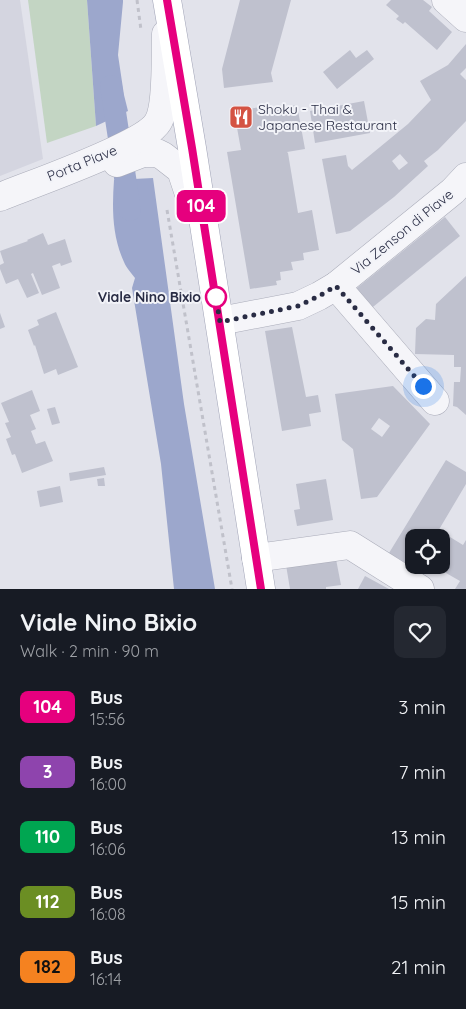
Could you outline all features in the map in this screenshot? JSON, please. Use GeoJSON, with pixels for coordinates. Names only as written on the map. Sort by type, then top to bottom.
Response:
{"type":"FeatureCollection","features":[{"type":"Feature","properties":{"kind":"main road"},"geometry":{"type":"LineString","coordinates":[[167,0],[262,589]]}},
{"type":"Feature","properties":{"kind":"street"},"geometry":{"type":"LineString","coordinates":[[167,0],[163,107],[149,136],[158,154],[181,170],[209,260]]}},
{"type":"Feature","properties":{"kind":"street"},"geometry":{"type":"LineString","coordinates":[[446,0],[466,18]]}},
{"type":"Feature","properties":{"kind":"street","name":"Porta Piave"},"geometry":{"type":"LineString","coordinates":[[0,211],[94,166],[149,136]]}},
{"type":"Feature","properties":{"kind":"street","name":"Porta Piave"},"geometry":{"type":"LineString","coordinates":[[0,197],[94,166]]}},
{"type":"Feature","properties":{"kind":"street","name":"Via Zenson di Piave"},"geometry":{"type":"LineString","coordinates":[[220,322],[298,306],[336,286],[453,191],[466,177]]}},
{"type":"Feature","properties":{"kind":"street"},"geometry":{"type":"LineString","coordinates":[[336,286],[435,401]]}},
{"type":"Feature","properties":{"kind":"street"},"geometry":{"type":"LineString","coordinates":[[256,558],[350,545],[420,589]]}},
{"type":"Feature","properties":{"kind":"path"},"geometry":{"type":"LineString","coordinates":[[165,201],[232,589]]}},
{"type":"Feature","properties":{"kind":"shaded area"},"geometry":{"type":"Polygon","coordinates":[[[0,0],[20,0],[43,159],[0,176],[0,0]]]}},
{"type":"Feature","properties":{"kind":"green space"},"geometry":{"type":"Polygon","coordinates":[[[28,0],[87,0],[96,126],[47,143],[28,0]]]}},
{"type":"Feature","properties":{"kind":"water"},"geometry":{"type":"Polygon","coordinates":[[[87,0],[123,0],[118,55],[128,111],[96,126],[87,0]]]}},
{"type":"Feature","properties":{"kind":"water"},"geometry":{"type":"Polygon","coordinates":[[[153,178],[184,404],[215,589],[174,589],[161,464],[132,288],[135,278],[124,262],[115,232],[113,211],[114,180],[153,178]]]}},
{"type":"Feature","properties":{"kind":"building"},"geometry":{"type":"Polygon","coordinates":[[[240,0],[291,0],[271,73],[273,82],[224,88],[222,69],[240,0]]]}},
{"type":"Feature","properties":{"kind":"building"},"geometry":{"type":"Polygon","coordinates":[[[391,0],[423,0],[432,7],[429,11],[452,32],[437,50],[405,22],[403,24],[396,19],[399,16],[386,5],[391,0]]]}},
{"type":"Feature","properties":{"kind":"building"},"geometry":{"type":"Polygon","coordinates":[[[466,44],[466,68],[460,74],[466,80],[466,121],[438,150],[424,161],[428,166],[394,197],[350,231],[336,234],[322,159],[346,155],[348,166],[352,170],[408,124],[431,100],[420,81],[448,65],[466,44]],[[400,154],[392,161],[399,170],[408,163],[400,154]]]}},
{"type":"Feature","properties":{"kind":"building"},"geometry":{"type":"Polygon","coordinates":[[[350,50],[356,58],[367,50],[374,59],[337,89],[323,72],[350,50]]]}},
{"type":"Feature","properties":{"kind":"building"},"geometry":{"type":"Polygon","coordinates":[[[364,101],[370,133],[315,143],[310,111],[364,101]]]}},
{"type":"Feature","properties":{"kind":"building"},"geometry":{"type":"Polygon","coordinates":[[[297,105],[305,149],[287,152],[298,213],[312,210],[319,250],[303,253],[304,260],[291,262],[293,270],[280,272],[281,280],[276,281],[277,285],[250,289],[227,152],[241,150],[234,111],[267,106],[267,110],[297,105]]]}},
{"type":"Feature","properties":{"kind":"building"},"geometry":{"type":"Polygon","coordinates":[[[445,217],[460,236],[368,311],[352,292],[445,217]]]}},
{"type":"Feature","properties":{"kind":"building"},"geometry":{"type":"Polygon","coordinates":[[[43,233],[48,245],[65,239],[72,262],[61,266],[60,263],[52,266],[60,288],[42,295],[33,273],[31,274],[39,293],[27,298],[18,279],[6,284],[0,269],[0,265],[4,263],[0,251],[28,241],[43,233]]]}},
{"type":"Feature","properties":{"kind":"building"},"geometry":{"type":"Polygon","coordinates":[[[466,276],[466,415],[453,406],[454,382],[460,382],[461,367],[454,367],[454,355],[415,354],[416,328],[426,319],[435,320],[436,304],[466,276]]]}},
{"type":"Feature","properties":{"kind":"building"},"geometry":{"type":"Polygon","coordinates":[[[56,312],[78,367],[58,375],[56,369],[44,374],[28,330],[39,325],[37,320],[56,312]]]}},
{"type":"Feature","properties":{"kind":"building"},"geometry":{"type":"Polygon","coordinates":[[[0,313],[5,327],[0,329],[0,313]]]}},
{"type":"Feature","properties":{"kind":"building"},"geometry":{"type":"Polygon","coordinates":[[[292,327],[306,397],[318,395],[321,412],[309,414],[311,426],[282,431],[265,331],[292,327]]]}},
{"type":"Feature","properties":{"kind":"building"},"geometry":{"type":"Polygon","coordinates":[[[393,386],[430,424],[377,497],[361,499],[353,449],[342,440],[335,394],[393,386]],[[379,418],[371,429],[382,437],[390,426],[379,418]]]}},
{"type":"Feature","properties":{"kind":"building"},"geometry":{"type":"Polygon","coordinates":[[[32,390],[40,411],[30,415],[36,429],[31,431],[36,444],[45,441],[53,461],[22,473],[15,454],[12,455],[6,439],[11,437],[5,423],[9,422],[1,403],[32,390]]]}},
{"type":"Feature","properties":{"kind":"building"},"geometry":{"type":"Polygon","coordinates":[[[55,407],[60,423],[52,425],[47,409],[55,407]]]}},
{"type":"Feature","properties":{"kind":"building"},"geometry":{"type":"Polygon","coordinates":[[[446,460],[466,472],[466,484],[439,529],[405,529],[405,562],[389,553],[446,460]]]}},
{"type":"Feature","properties":{"kind":"building"},"geometry":{"type":"Polygon","coordinates":[[[104,467],[106,475],[70,481],[69,473],[104,467]]]}},
{"type":"Feature","properties":{"kind":"building"},"geometry":{"type":"Polygon","coordinates":[[[104,478],[105,486],[98,486],[97,479],[104,478]]]}},
{"type":"Feature","properties":{"kind":"building"},"geometry":{"type":"Polygon","coordinates":[[[326,479],[333,520],[297,526],[294,510],[300,509],[296,484],[326,479]]]}},
{"type":"Feature","properties":{"kind":"building"},"geometry":{"type":"Polygon","coordinates":[[[60,486],[63,502],[40,507],[37,491],[60,486]]]}},
{"type":"Feature","properties":{"kind":"building"},"geometry":{"type":"Polygon","coordinates":[[[450,537],[463,545],[466,540],[466,589],[455,589],[460,581],[448,574],[450,574],[450,537]]]}},
{"type":"Feature","properties":{"kind":"building"},"geometry":{"type":"Polygon","coordinates":[[[335,554],[341,585],[326,587],[326,589],[290,589],[285,559],[335,554]]]}},
{"type":"Feature","properties":{"kind":"building"},"geometry":{"type":"Polygon","coordinates":[[[365,576],[389,589],[358,589],[365,576]]]}},
{"type":"Feature","properties":{"kind":"waterway"},"geometry":{"type":"LineString","coordinates":[[111,86],[130,210]]}},
{"type":"Feature","properties":{"kind":"bus line","name":"104"},"geometry":{"type":"LineString","coordinates":[[167,0],[220,322],[261,589]]}},
{"type":"Feature","properties":{"kind":"place","name":"Shoku - Thai & Japanese Restaurant"},"geometry":{"type":"Point","coordinates":[241,117]}},
{"type":"Feature","properties":{"kind":"place","name":"Viale Nino Bixio"},"geometry":{"type":"Point","coordinates":[216,297]}},
{"type":"Feature","properties":{"kind":"route"},"geometry":{"type":"LineString","coordinates":[[216,297],[215,291],[220,322],[298,306],[336,286],[423,386]]}}]}
